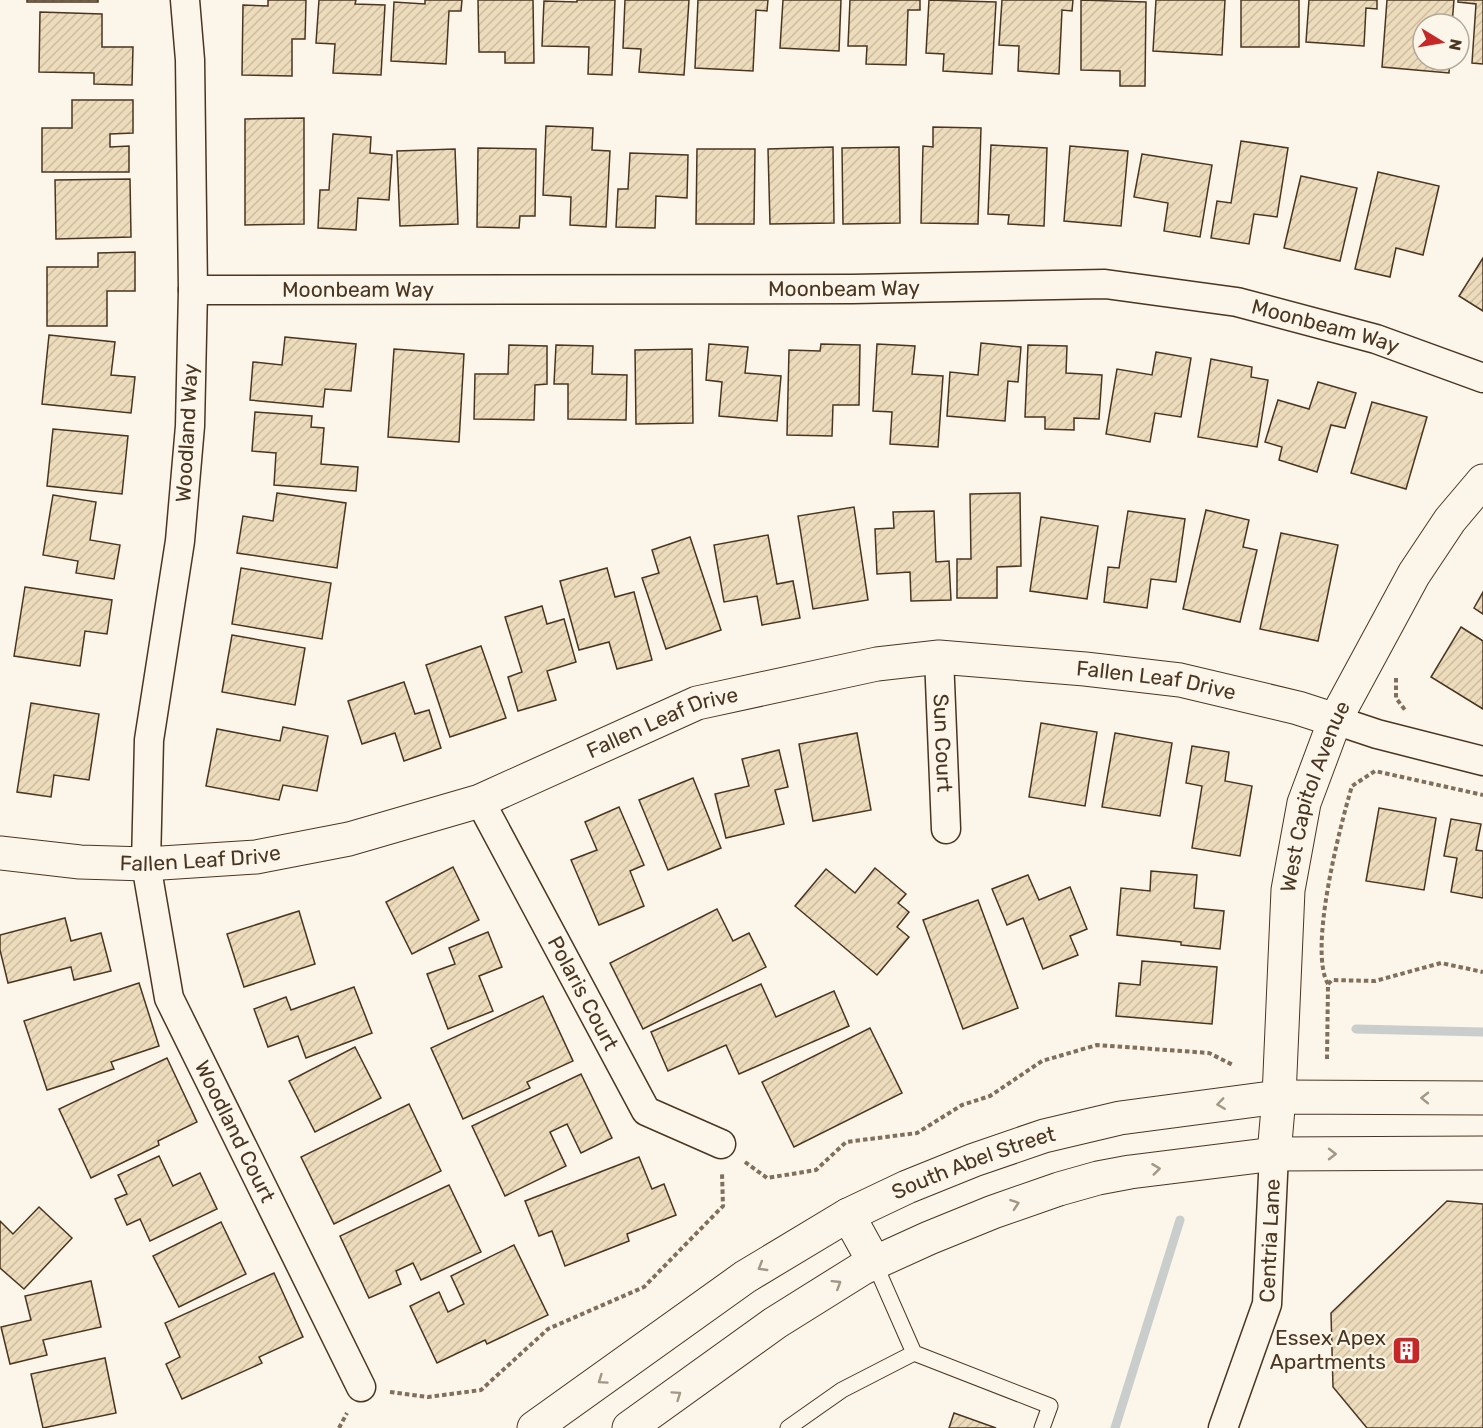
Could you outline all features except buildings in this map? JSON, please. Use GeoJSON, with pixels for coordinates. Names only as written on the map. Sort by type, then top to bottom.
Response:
{"type":"FeatureCollection","features":[{"type":"Feature","properties":{"kind":"street","name":"Woodland Way"},"geometry":{"type":"LineString","coordinates":[[146,864],[149,740],[180,541],[189,438],[193,290],[190,60],[185,0]]}},
{"type":"Feature","properties":{"kind":"street","name":"Moonbeam Way"},"geometry":{"type":"LineString","coordinates":[[193,290],[853,290],[1105,284],[1237,302],[1376,339],[1483,378]]}},
{"type":"Feature","properties":{"kind":"street","name":"West Capitol Avenue"},"geometry":{"type":"LineString","coordinates":[[1274,1154],[1279,1097],[1288,890],[1304,803],[1335,720],[1414,574],[1450,520],[1483,481]]}},
{"type":"Feature","properties":{"kind":"street","name":"Fallen Leaf Drive"},"geometry":{"type":"LineString","coordinates":[[0,853],[80,862],[146,864],[256,856],[349,839],[480,801],[697,703],[877,664],[939,657],[1085,669],[1180,680],[1298,708],[1335,720]]}},
{"type":"Feature","properties":{"kind":"street","name":"Sun Court"},"geometry":{"type":"LineString","coordinates":[[939,657],[946,829]]}},
{"type":"Feature","properties":{"kind":"street"},"geometry":{"type":"LineString","coordinates":[[1335,720],[1377,734],[1483,761]]}},
{"type":"Feature","properties":{"kind":"street","name":"Polaris Court"},"geometry":{"type":"LineString","coordinates":[[480,801],[646,1111],[721,1144]]}},
{"type":"Feature","properties":{"kind":"street","name":"Woodland Court"},"geometry":{"type":"LineString","coordinates":[[146,864],[169,998],[361,1387]]}},
{"type":"Feature","properties":{"kind":"street","name":"South Abel Street"},"geometry":{"type":"LineString","coordinates":[[534,1428],[745,1277],[848,1215],[907,1187],[974,1160],[1044,1136],[1120,1118],[1279,1097],[1483,1098]]}},
{"type":"Feature","properties":{"kind":"street"},"geometry":{"type":"LineString","coordinates":[[629,1428],[775,1323],[874,1262],[993,1212],[1098,1178],[1274,1154],[1483,1153]]}},
{"type":"Feature","properties":{"kind":"street","name":"Centria Lane"},"geometry":{"type":"LineString","coordinates":[[1223,1428],[1267,1304],[1274,1154]]}},
{"type":"Feature","properties":{"kind":"street"},"geometry":{"type":"LineString","coordinates":[[848,1215],[874,1262]]}},
{"type":"Feature","properties":{"kind":"lane"},"geometry":{"type":"LineString","coordinates":[[874,1262],[914,1353],[1050,1406],[1042,1428]]}},
{"type":"Feature","properties":{"kind":"lane"},"geometry":{"type":"LineString","coordinates":[[788,1428],[842,1390],[914,1353]]}},
{"type":"Feature","properties":{"kind":"path"},"geometry":{"type":"LineString","coordinates":[[1396,671],[1396,698],[1407,711]]}},
{"type":"Feature","properties":{"kind":"path"},"geometry":{"type":"LineString","coordinates":[[1327,1059],[1328,984],[1323,976],[1322,941],[1332,863],[1352,786],[1375,771],[1483,795]]}},
{"type":"Feature","properties":{"kind":"path"},"geometry":{"type":"LineString","coordinates":[[1328,984],[1332,980],[1375,981],[1441,963],[1483,972]]}},
{"type":"Feature","properties":{"kind":"path"},"geometry":{"type":"LineString","coordinates":[[721,1144],[767,1178],[816,1170],[846,1142],[917,1133],[962,1105],[990,1096],[1042,1061],[1097,1045],[1209,1053],[1233,1065]]}},
{"type":"Feature","properties":{"kind":"path"},"geometry":{"type":"LineString","coordinates":[[339,1428],[361,1387],[428,1397],[481,1390],[548,1329],[644,1287],[723,1206],[721,1144]]}},
{"type":"Feature","properties":{"kind":"waterway"},"geometry":{"type":"LineString","coordinates":[[1356,1029],[1483,1032]]}},
{"type":"Feature","properties":{"kind":"waterway"},"geometry":{"type":"LineString","coordinates":[[1115,1428],[1180,1220]]}},
{"type":"Feature","properties":{"kind":"place","name":"Essex Apex Apartments"},"geometry":{"type":"Point","coordinates":[1407,1350]}}]}
